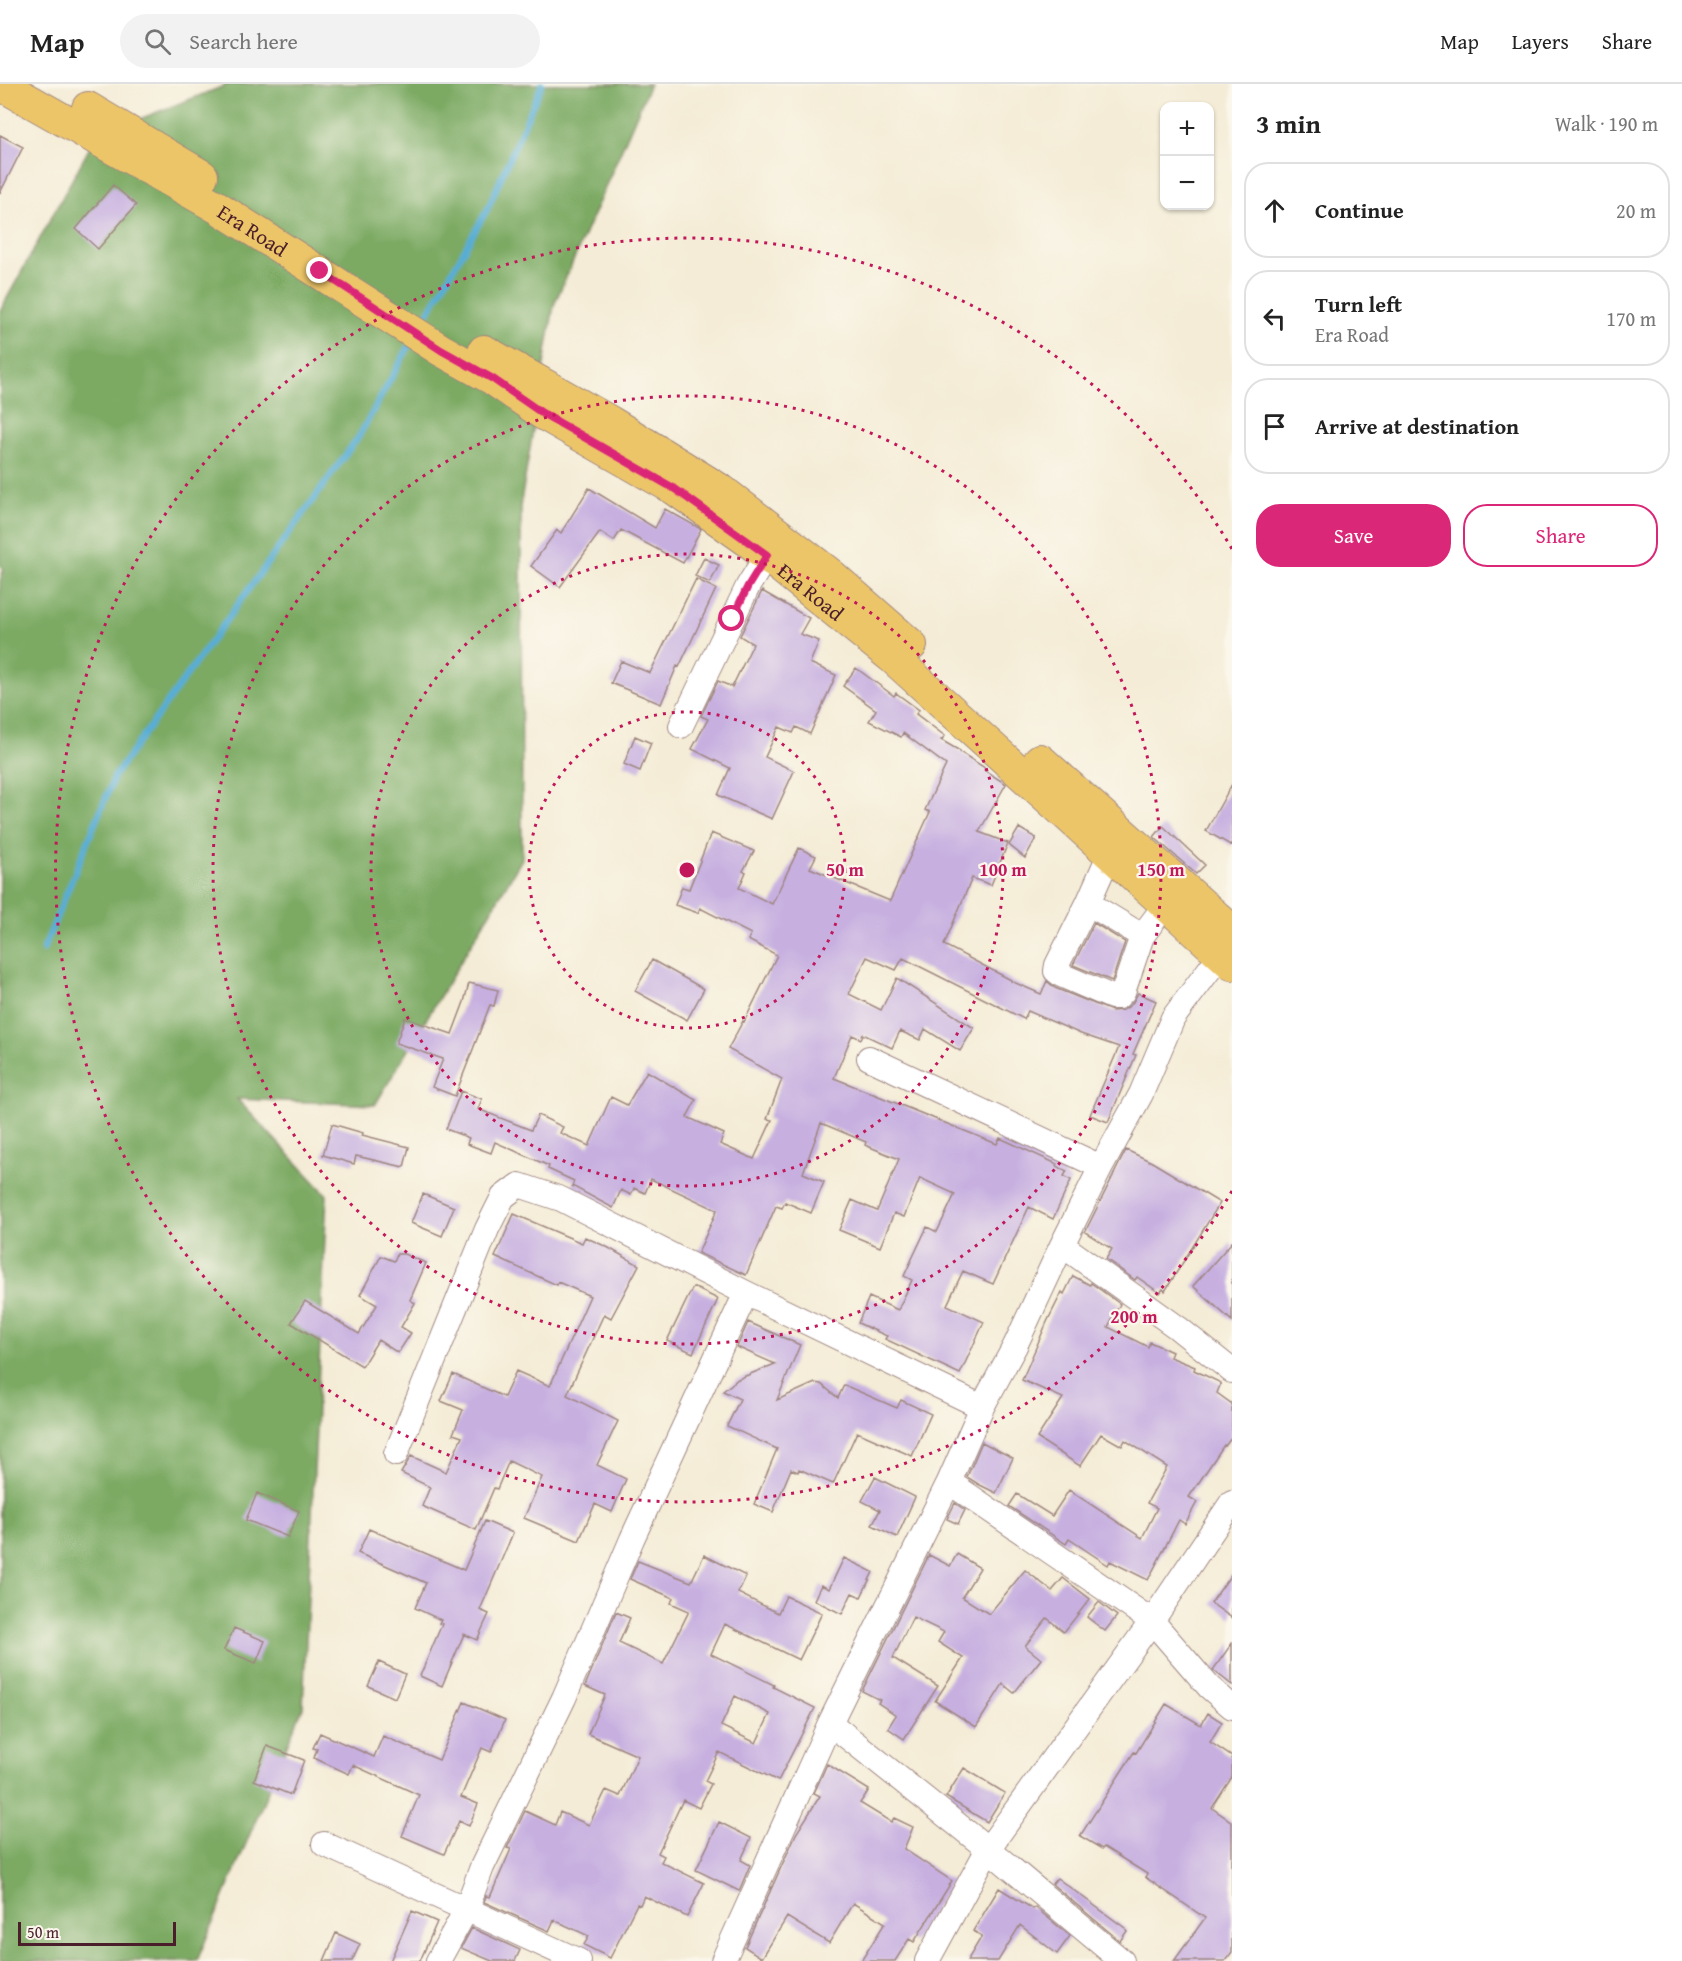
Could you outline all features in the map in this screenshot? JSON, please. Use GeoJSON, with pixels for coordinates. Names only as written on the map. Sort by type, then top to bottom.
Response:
{"type":"FeatureCollection","features":[{"type":"Feature","properties":{"kind":"main road","name":"Era Road"},"geometry":{"type":"LineString","coordinates":[[0,84],[70,123],[155,160],[182,185],[217,207],[447,341],[493,379],[542,413],[675,489],[767,555],[892,657],[1166,904],[1228,949]]}},
{"type":"Feature","properties":{"kind":"main road"},"geometry":{"type":"LineString","coordinates":[[46,84],[155,160]]}},
{"type":"Feature","properties":{"kind":"main road"},"geometry":{"type":"LineString","coordinates":[[447,341],[630,434],[722,491],[771,528],[831,575],[1228,949]]}},
{"type":"Feature","properties":{"kind":"street"},"geometry":{"type":"LineString","coordinates":[[681,726],[748,586],[767,555]]}},
{"type":"Feature","properties":{"kind":"street"},"geometry":{"type":"LineString","coordinates":[[1110,853],[1056,971],[1112,997],[1118,997],[1123,992],[1142,936],[1166,904]]}},
{"type":"Feature","properties":{"kind":"street"},"geometry":{"type":"LineString","coordinates":[[1088,903],[1142,936]]}},
{"type":"Feature","properties":{"kind":"street"},"geometry":{"type":"LineString","coordinates":[[723,1961],[830,1722],[949,1482],[982,1407],[1015,1346],[1062,1245],[1141,1094],[1173,1018],[1228,949]]}},
{"type":"Feature","properties":{"kind":"street"},"geometry":{"type":"LineString","coordinates":[[869,1058],[1101,1167]]}},
{"type":"Feature","properties":{"kind":"street"},"geometry":{"type":"LineString","coordinates":[[396,1454],[487,1229],[503,1197],[519,1185],[561,1199],[746,1293],[982,1407]]}},
{"type":"Feature","properties":{"kind":"street"},"geometry":{"type":"LineString","coordinates":[[1062,1245],[1178,1328],[1232,1371]]}},
{"type":"Feature","properties":{"kind":"street"},"geometry":{"type":"LineString","coordinates":[[438,1961],[466,1910],[482,1867],[564,1698],[632,1539],[746,1293]]}},
{"type":"Feature","properties":{"kind":"street"},"geometry":{"type":"LineString","coordinates":[[949,1482],[1152,1622],[1209,1687],[1232,1707]]}},
{"type":"Feature","properties":{"kind":"street"},"geometry":{"type":"LineString","coordinates":[[927,1961],[988,1849],[1152,1622],[1232,1502]]}},
{"type":"Feature","properties":{"kind":"street"},"geometry":{"type":"LineString","coordinates":[[830,1722],[1122,1961]]}},
{"type":"Feature","properties":{"kind":"street"},"geometry":{"type":"LineString","coordinates":[[324,1844],[579,1961]]}},
{"type":"Feature","properties":{"kind":"green space"},"geometry":{"type":"Polygon","coordinates":[[[229,84],[650,84],[554,305],[521,502],[522,859],[375,1105],[237,1099],[327,1195],[303,1707],[197,1961],[0,1961],[0,582],[3,570],[0,565],[0,311],[96,136],[229,84]]]}},
{"type":"Feature","properties":{"kind":"building"},"geometry":{"type":"Polygon","coordinates":[[[0,135],[23,147],[0,193],[0,135]]]}},
{"type":"Feature","properties":{"kind":"building"},"geometry":{"type":"Polygon","coordinates":[[[113,185],[136,205],[98,249],[76,229],[113,185]]]}},
{"type":"Feature","properties":{"kind":"building"},"geometry":{"type":"Polygon","coordinates":[[[589,488],[655,528],[665,509],[701,529],[683,563],[621,530],[614,541],[600,532],[560,587],[531,566],[557,530],[561,533],[589,488]]]}},
{"type":"Feature","properties":{"kind":"building"},"geometry":{"type":"Polygon","coordinates":[[[704,558],[719,565],[710,583],[695,576],[704,558]]]}},
{"type":"Feature","properties":{"kind":"building"},"geometry":{"type":"Polygon","coordinates":[[[696,579],[716,589],[679,667],[677,666],[661,704],[611,683],[621,661],[650,673],[696,579]]]}},
{"type":"Feature","properties":{"kind":"building"},"geometry":{"type":"Polygon","coordinates":[[[762,591],[809,618],[800,634],[819,641],[810,663],[836,675],[810,734],[796,727],[793,733],[779,727],[765,757],[794,771],[772,819],[718,795],[730,768],[692,749],[708,719],[701,716],[718,681],[732,687],[753,644],[740,636],[762,591]]]}},
{"type":"Feature","properties":{"kind":"building"},"geometry":{"type":"Polygon","coordinates":[[[856,668],[894,696],[896,693],[919,710],[916,714],[945,736],[941,740],[1006,784],[979,832],[1008,843],[991,885],[972,878],[944,945],[1011,981],[1041,994],[1047,981],[1055,988],[1112,1011],[1128,1007],[1138,993],[1156,1001],[1133,1054],[1136,1055],[1108,1122],[1090,1115],[1119,1047],[1081,1034],[1028,1011],[1024,1019],[903,958],[896,970],[867,957],[849,994],[881,1010],[897,978],[974,1028],[960,1051],[925,1029],[920,1040],[900,1031],[892,1048],[863,1034],[861,1039],[852,1035],[834,1078],[997,1144],[1000,1138],[1057,1164],[1056,1166],[1067,1171],[1064,1176],[1071,1180],[1053,1219],[1029,1207],[993,1284],[963,1271],[947,1305],[984,1322],[960,1374],[885,1339],[887,1336],[858,1323],[869,1297],[898,1310],[912,1280],[904,1276],[927,1227],[937,1232],[955,1194],[920,1178],[904,1217],[894,1213],[880,1247],[839,1230],[852,1200],[877,1211],[899,1159],[865,1145],[866,1142],[821,1123],[803,1173],[824,1182],[811,1213],[785,1202],[782,1208],[776,1206],[746,1275],[698,1253],[717,1210],[651,1179],[645,1193],[634,1188],[631,1195],[621,1190],[613,1208],[572,1186],[574,1181],[548,1169],[549,1166],[495,1142],[491,1153],[467,1144],[469,1138],[446,1129],[461,1091],[482,1099],[478,1109],[531,1130],[538,1115],[563,1127],[560,1133],[589,1146],[611,1097],[627,1105],[647,1071],[696,1100],[687,1117],[724,1134],[720,1144],[754,1159],[772,1120],[767,1119],[782,1079],[728,1049],[777,955],[748,940],[751,934],[700,908],[698,913],[675,905],[682,887],[689,889],[711,833],[754,851],[743,871],[746,872],[739,888],[772,904],[799,848],[816,856],[810,868],[890,901],[930,812],[925,810],[946,765],[903,733],[901,737],[869,721],[876,710],[843,686],[856,668]]]}},
{"type":"Feature","properties":{"kind":"building"},"geometry":{"type":"Polygon","coordinates":[[[635,736],[651,743],[640,771],[624,764],[635,736]]]}},
{"type":"Feature","properties":{"kind":"building"},"geometry":{"type":"Polygon","coordinates":[[[1232,784],[1232,846],[1206,831],[1232,784]]]}},
{"type":"Feature","properties":{"kind":"building"},"geometry":{"type":"Polygon","coordinates":[[[1163,826],[1205,865],[1196,874],[1154,837],[1163,826]]]}},
{"type":"Feature","properties":{"kind":"building"},"geometry":{"type":"Polygon","coordinates":[[[1019,828],[1036,838],[1025,858],[1009,845],[1019,828]]]}},
{"type":"Feature","properties":{"kind":"building"},"geometry":{"type":"Polygon","coordinates":[[[1094,923],[1125,942],[1112,981],[1073,965],[1094,923]]]}},
{"type":"Feature","properties":{"kind":"building"},"geometry":{"type":"Polygon","coordinates":[[[652,960],[704,989],[687,1020],[635,991],[652,960]]]}},
{"type":"Feature","properties":{"kind":"building"},"geometry":{"type":"Polygon","coordinates":[[[469,983],[498,990],[494,1006],[490,1005],[455,1096],[432,1087],[443,1059],[396,1043],[405,1018],[452,1034],[469,983]]]}},
{"type":"Feature","properties":{"kind":"building"},"geometry":{"type":"Polygon","coordinates":[[[332,1124],[363,1133],[362,1135],[409,1147],[404,1167],[356,1156],[354,1164],[323,1155],[332,1124]]]}},
{"type":"Feature","properties":{"kind":"building"},"geometry":{"type":"Polygon","coordinates":[[[1126,1150],[1152,1162],[1220,1203],[1165,1291],[1163,1289],[1160,1293],[1137,1277],[1135,1280],[1106,1259],[1112,1249],[1085,1232],[1126,1150]]]}},
{"type":"Feature","properties":{"kind":"building"},"geometry":{"type":"Polygon","coordinates":[[[423,1194],[454,1207],[442,1236],[411,1223],[423,1194]]]}},
{"type":"Feature","properties":{"kind":"building"},"geometry":{"type":"Polygon","coordinates":[[[514,1214],[582,1243],[585,1237],[639,1265],[611,1318],[604,1314],[567,1395],[618,1421],[597,1465],[626,1479],[612,1512],[595,1504],[579,1541],[524,1518],[542,1477],[509,1461],[497,1489],[494,1488],[476,1530],[422,1506],[430,1487],[401,1473],[411,1456],[446,1472],[462,1437],[453,1434],[463,1410],[441,1401],[453,1374],[504,1397],[516,1371],[550,1386],[590,1296],[558,1282],[557,1285],[495,1257],[514,1214]]]}},
{"type":"Feature","properties":{"kind":"building"},"geometry":{"type":"Polygon","coordinates":[[[1232,1242],[1232,1321],[1193,1286],[1232,1242]]]}},
{"type":"Feature","properties":{"kind":"building"},"geometry":{"type":"Polygon","coordinates":[[[397,1254],[404,1254],[426,1263],[410,1300],[415,1303],[401,1327],[411,1333],[398,1353],[378,1340],[362,1366],[291,1323],[305,1301],[359,1334],[377,1305],[360,1295],[381,1256],[394,1261],[397,1254]]]}},
{"type":"Feature","properties":{"kind":"building"},"geometry":{"type":"Polygon","coordinates":[[[1073,1276],[1090,1285],[1091,1283],[1120,1304],[1108,1327],[1148,1347],[1150,1342],[1172,1352],[1170,1357],[1195,1367],[1194,1370],[1221,1383],[1217,1393],[1232,1404],[1232,1437],[1224,1445],[1189,1497],[1197,1502],[1185,1524],[1179,1520],[1148,1580],[1110,1561],[1108,1565],[1069,1539],[1066,1544],[1009,1506],[1017,1494],[1052,1516],[1069,1490],[1142,1538],[1157,1508],[1147,1503],[1167,1467],[1125,1440],[1122,1446],[1101,1434],[1080,1466],[1037,1438],[1063,1398],[1022,1380],[1047,1322],[1073,1276]]]}},
{"type":"Feature","properties":{"kind":"building"},"geometry":{"type":"Polygon","coordinates":[[[693,1287],[718,1299],[693,1353],[667,1341],[693,1287]]]}},
{"type":"Feature","properties":{"kind":"building"},"geometry":{"type":"Polygon","coordinates":[[[748,1322],[800,1345],[777,1400],[815,1383],[821,1384],[838,1398],[844,1385],[897,1408],[901,1400],[931,1414],[912,1456],[857,1432],[833,1484],[799,1469],[798,1472],[791,1469],[773,1512],[754,1504],[777,1449],[727,1426],[740,1399],[723,1391],[738,1379],[775,1364],[737,1347],[748,1322]]]}},
{"type":"Feature","properties":{"kind":"building"},"geometry":{"type":"Polygon","coordinates":[[[982,1442],[1013,1458],[996,1493],[967,1477],[982,1442]]]}},
{"type":"Feature","properties":{"kind":"building"},"geometry":{"type":"Polygon","coordinates":[[[875,1477],[915,1497],[897,1537],[872,1525],[880,1510],[862,1501],[875,1477]]]}},
{"type":"Feature","properties":{"kind":"building"},"geometry":{"type":"Polygon","coordinates":[[[257,1493],[299,1511],[288,1537],[246,1520],[257,1493]]]}},
{"type":"Feature","properties":{"kind":"building"},"geometry":{"type":"Polygon","coordinates":[[[955,1503],[965,1510],[958,1524],[947,1519],[955,1503]]]}},
{"type":"Feature","properties":{"kind":"building"},"geometry":{"type":"Polygon","coordinates":[[[485,1521],[513,1533],[480,1610],[489,1614],[477,1640],[464,1634],[442,1686],[420,1676],[442,1624],[439,1623],[441,1620],[415,1608],[426,1583],[358,1553],[369,1529],[464,1570],[485,1521]]]}},
{"type":"Feature","properties":{"kind":"building"},"geometry":{"type":"Polygon","coordinates":[[[957,1554],[980,1568],[962,1597],[989,1614],[1025,1570],[1052,1591],[1063,1578],[1090,1599],[1064,1632],[1047,1618],[1025,1646],[1041,1659],[1014,1693],[1003,1684],[976,1727],[935,1701],[963,1658],[938,1642],[944,1632],[913,1617],[893,1658],[938,1686],[904,1739],[888,1728],[896,1715],[878,1703],[880,1700],[862,1691],[929,1555],[950,1566],[957,1554]]]}},
{"type":"Feature","properties":{"kind":"building"},"geometry":{"type":"Polygon","coordinates":[[[704,1555],[746,1576],[738,1593],[778,1613],[786,1596],[822,1613],[799,1660],[725,1624],[711,1654],[815,1708],[778,1781],[719,1752],[705,1781],[711,1784],[699,1808],[683,1800],[658,1853],[664,1856],[661,1862],[704,1883],[687,1917],[644,1896],[640,1905],[637,1904],[610,1958],[584,1945],[589,1936],[554,1920],[549,1931],[484,1902],[486,1896],[490,1897],[511,1849],[507,1848],[525,1811],[555,1825],[560,1812],[589,1825],[606,1790],[620,1796],[638,1756],[588,1734],[605,1695],[585,1686],[616,1612],[630,1618],[619,1643],[663,1664],[689,1611],[671,1603],[673,1598],[630,1579],[638,1561],[691,1582],[704,1555]],[[735,1696],[721,1726],[756,1743],[770,1714],[735,1696]]]}},
{"type":"Feature","properties":{"kind":"building"},"geometry":{"type":"Polygon","coordinates":[[[844,1558],[873,1572],[861,1597],[852,1593],[842,1614],[814,1600],[821,1585],[829,1589],[844,1558]]]}},
{"type":"Feature","properties":{"kind":"building"},"geometry":{"type":"Polygon","coordinates":[[[1232,1573],[1232,1618],[1211,1603],[1232,1573]]]}},
{"type":"Feature","properties":{"kind":"building"},"geometry":{"type":"Polygon","coordinates":[[[1099,1602],[1117,1616],[1105,1631],[1087,1617],[1099,1602]]]}},
{"type":"Feature","properties":{"kind":"building"},"geometry":{"type":"Polygon","coordinates":[[[234,1628],[265,1641],[256,1663],[224,1650],[234,1628]]]}},
{"type":"Feature","properties":{"kind":"building"},"geometry":{"type":"Polygon","coordinates":[[[1232,1643],[1232,1685],[1213,1670],[1232,1643]]]}},
{"type":"Feature","properties":{"kind":"building"},"geometry":{"type":"Polygon","coordinates":[[[379,1662],[405,1674],[395,1698],[368,1686],[379,1662]]]}},
{"type":"Feature","properties":{"kind":"building"},"geometry":{"type":"Polygon","coordinates":[[[464,1702],[505,1720],[491,1752],[482,1748],[461,1797],[478,1804],[469,1826],[459,1821],[444,1854],[402,1836],[419,1795],[353,1765],[349,1774],[314,1758],[317,1749],[313,1748],[320,1733],[374,1757],[383,1736],[439,1760],[464,1702]]]}},
{"type":"Feature","properties":{"kind":"building"},"geometry":{"type":"Polygon","coordinates":[[[1166,1704],[1201,1725],[1208,1713],[1222,1722],[1210,1742],[1232,1757],[1232,1777],[1212,1808],[1232,1822],[1232,1952],[1225,1961],[1174,1961],[1205,1918],[1145,1877],[1147,1874],[1104,1847],[1102,1849],[1080,1836],[1166,1704]]]}},
{"type":"Feature","properties":{"kind":"building"},"geometry":{"type":"Polygon","coordinates":[[[267,1746],[304,1760],[291,1795],[254,1780],[267,1746]]]}},
{"type":"Feature","properties":{"kind":"building"},"geometry":{"type":"Polygon","coordinates":[[[827,1764],[869,1790],[860,1803],[891,1822],[894,1818],[913,1827],[904,1849],[952,1881],[914,1942],[909,1939],[895,1961],[861,1961],[885,1923],[853,1903],[829,1943],[787,1917],[762,1958],[745,1947],[796,1834],[820,1796],[814,1793],[827,1764]]]}},
{"type":"Feature","properties":{"kind":"building"},"geometry":{"type":"Polygon","coordinates":[[[964,1768],[1005,1793],[987,1822],[946,1797],[964,1768]]]}},
{"type":"Feature","properties":{"kind":"building"},"geometry":{"type":"Polygon","coordinates":[[[719,1822],[751,1838],[741,1860],[750,1865],[739,1891],[696,1870],[719,1822]]]}},
{"type":"Feature","properties":{"kind":"building"},"geometry":{"type":"Polygon","coordinates":[[[1057,1878],[1125,1928],[1127,1931],[1120,1941],[1052,1884],[1057,1878]]]}},
{"type":"Feature","properties":{"kind":"building"},"geometry":{"type":"Polygon","coordinates":[[[999,1888],[1033,1909],[1035,1907],[1070,1936],[1057,1954],[1020,1925],[998,1961],[967,1961],[982,1936],[973,1931],[999,1888]]]}},
{"type":"Feature","properties":{"kind":"building"},"geometry":{"type":"Polygon","coordinates":[[[412,1911],[437,1922],[420,1961],[390,1961],[412,1911]]]}},
{"type":"Feature","properties":{"kind":"building"},"geometry":{"type":"Polygon","coordinates":[[[472,1928],[520,1950],[515,1961],[492,1961],[461,1948],[472,1928]]]}},
{"type":"Feature","properties":{"kind":"building"},"geometry":{"type":"Polygon","coordinates":[[[336,1933],[360,1944],[352,1961],[324,1961],[336,1933]]]}},
{"type":"Feature","properties":{"kind":"waterway"},"geometry":{"type":"LineString","coordinates":[[420,327],[487,210],[542,84]]}},
{"type":"Feature","properties":{"kind":"waterway"},"geometry":{"type":"LineString","coordinates":[[43,950],[115,775],[359,436],[412,341]]}},
{"type":"Feature","properties":{"kind":"route"},"geometry":{"type":"LineString","coordinates":[[320,271],[441,350],[493,379],[542,413],[675,489],[767,555],[732,619]]}}]}
